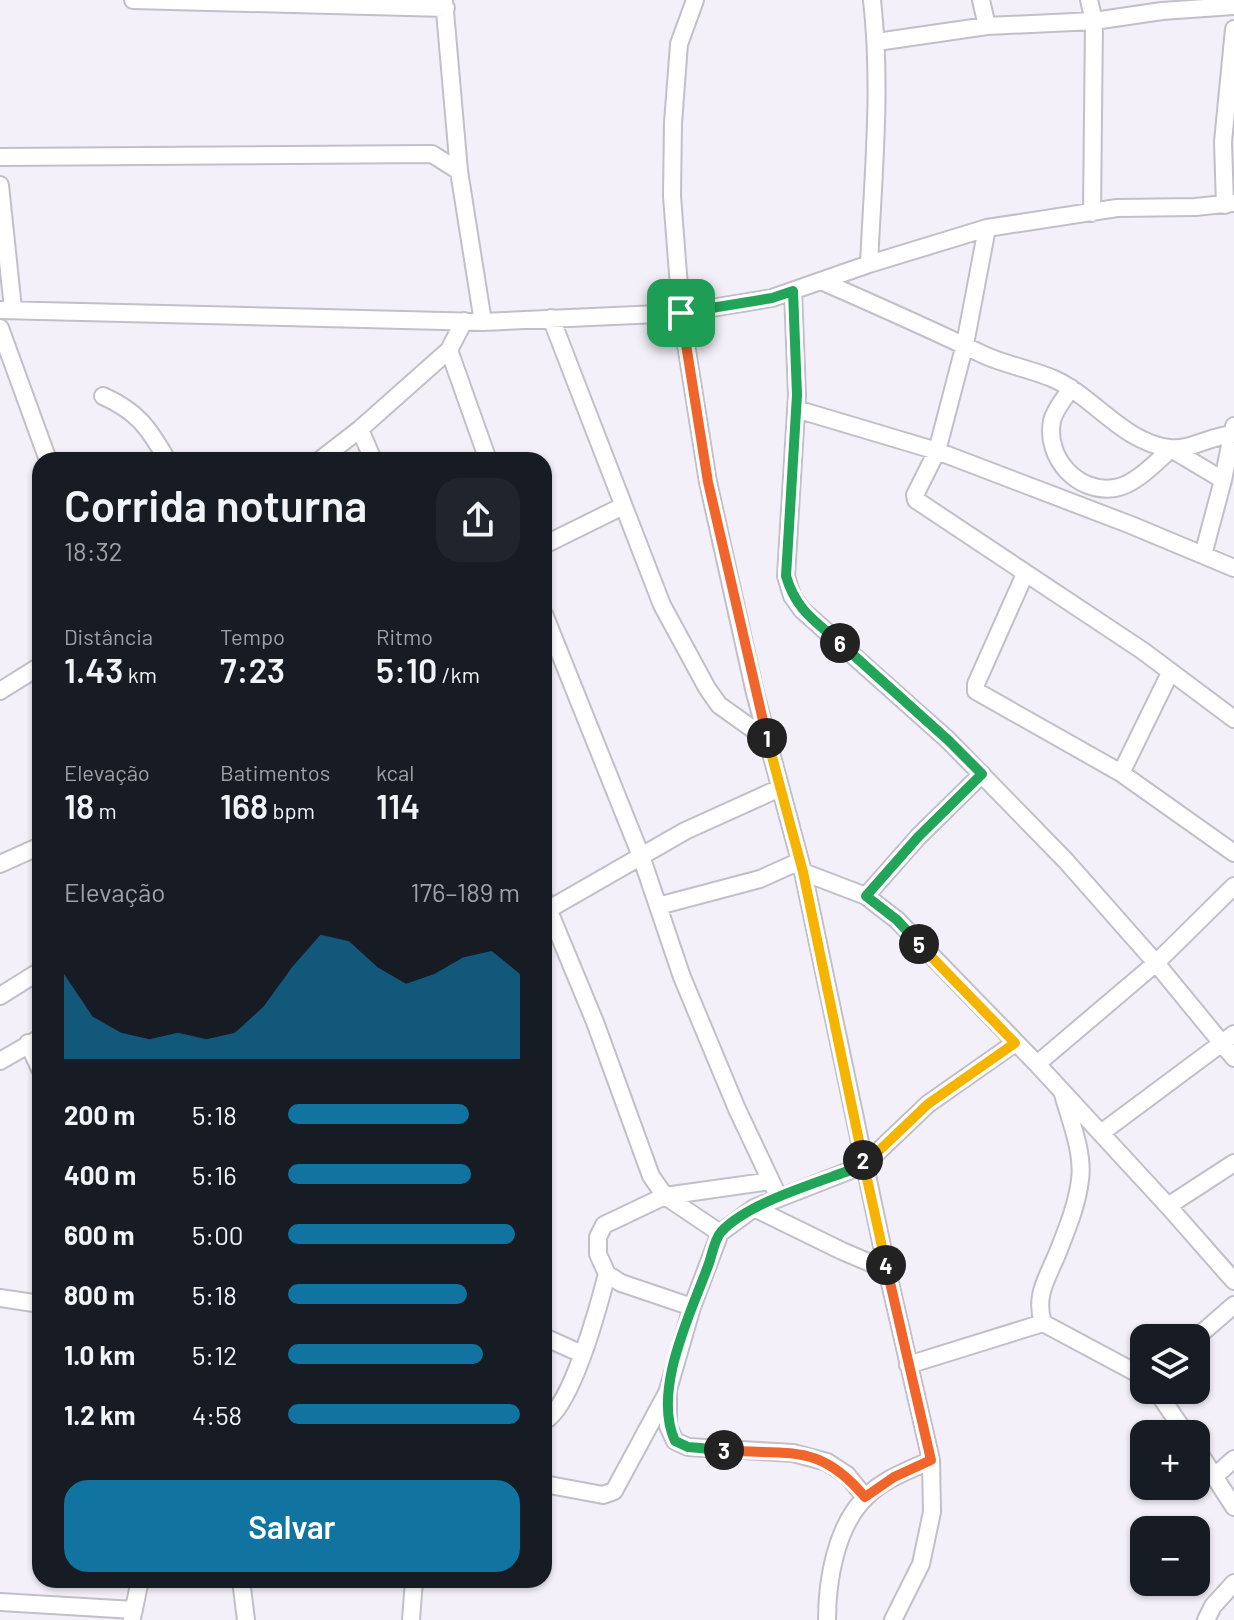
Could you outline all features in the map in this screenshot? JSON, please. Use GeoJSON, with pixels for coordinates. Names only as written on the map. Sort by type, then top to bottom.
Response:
{"type":"FeatureCollection","features":[{"type":"Feature","properties":{"kind":"street"},"geometry":{"type":"LineString","coordinates":[[133,0],[445,4],[459,171],[483,322]]}},
{"type":"Feature","properties":{"kind":"street"},"geometry":{"type":"LineString","coordinates":[[695,0],[679,44],[672,196],[681,313],[708,482],[768,740],[802,866],[864,1165],[931,1460],[932,1512],[921,1564],[893,1620]]}},
{"type":"Feature","properties":{"kind":"street"},"geometry":{"type":"LineString","coordinates":[[869,264],[877,42],[872,0]]}},
{"type":"Feature","properties":{"kind":"street"},"geometry":{"type":"LineString","coordinates":[[981,0],[987,26]]}},
{"type":"Feature","properties":{"kind":"street"},"geometry":{"type":"LineString","coordinates":[[1089,0],[1094,21],[1092,213]]}},
{"type":"Feature","properties":{"kind":"street"},"geometry":{"type":"LineString","coordinates":[[877,42],[987,26],[1094,21],[1162,11],[1234,6]]}},
{"type":"Feature","properties":{"kind":"street"},"geometry":{"type":"LineString","coordinates":[[0,185],[6,310],[483,322],[681,313],[772,298],[987,228],[1117,208],[1230,204],[1223,142],[1234,29]]}},
{"type":"Feature","properties":{"kind":"street"},"geometry":{"type":"LineString","coordinates":[[432,154],[456,135]]}},
{"type":"Feature","properties":{"kind":"street"},"geometry":{"type":"LineString","coordinates":[[0,157],[432,154],[459,171]]}},
{"type":"Feature","properties":{"kind":"street"},"geometry":{"type":"LineString","coordinates":[[987,228],[965,344],[937,451],[915,495],[918,504],[1143,651],[1234,719]]}},
{"type":"Feature","properties":{"kind":"street"},"geometry":{"type":"LineString","coordinates":[[821,281],[986,356],[1055,379],[1123,428],[1148,442],[1171,449],[1223,480]]}},
{"type":"Feature","properties":{"kind":"street"},"geometry":{"type":"LineString","coordinates":[[793,291],[796,409],[786,576],[792,596],[802,610],[948,740],[1066,861],[1156,963],[1229,1039],[1234,1058]]}},
{"type":"Feature","properties":{"kind":"street"},"geometry":{"type":"LineString","coordinates":[[551,318],[662,605],[719,705],[768,740]]}},
{"type":"Feature","properties":{"kind":"street"},"geometry":{"type":"LineString","coordinates":[[330,452],[449,350],[464,321]]}},
{"type":"Feature","properties":{"kind":"street"},"geometry":{"type":"LineString","coordinates":[[0,328],[45,452]]}},
{"type":"Feature","properties":{"kind":"street"},"geometry":{"type":"LineString","coordinates":[[449,350],[485,452]]}},
{"type":"Feature","properties":{"kind":"street"},"geometry":{"type":"LineString","coordinates":[[1071,388],[1052,420],[1056,460],[1072,477],[1099,487],[1116,488],[1140,475],[1171,449],[1233,431],[1203,555]]}},
{"type":"Feature","properties":{"kind":"street"},"geometry":{"type":"LineString","coordinates":[[103,396],[125,406],[149,428],[162,452]]}},
{"type":"Feature","properties":{"kind":"street"},"geometry":{"type":"LineString","coordinates":[[796,409],[937,451],[1234,568]]}},
{"type":"Feature","properties":{"kind":"street"},"geometry":{"type":"LineString","coordinates":[[360,429],[370,452]]}},
{"type":"Feature","properties":{"kind":"street"},"geometry":{"type":"LineString","coordinates":[[552,541],[623,506]]}},
{"type":"Feature","properties":{"kind":"street"},"geometry":{"type":"LineString","coordinates":[[1025,574],[976,684],[976,691],[1121,773],[1234,853]]}},
{"type":"Feature","properties":{"kind":"street"},"geometry":{"type":"LineString","coordinates":[[552,634],[641,856],[682,977],[779,1198]]}},
{"type":"Feature","properties":{"kind":"street"},"geometry":{"type":"LineString","coordinates":[[0,691],[32,671]]}},
{"type":"Feature","properties":{"kind":"street"},"geometry":{"type":"LineString","coordinates":[[1121,773],[1170,673]]}},
{"type":"Feature","properties":{"kind":"street"},"geometry":{"type":"LineString","coordinates":[[866,896],[918,837],[982,774]]}},
{"type":"Feature","properties":{"kind":"street"},"geometry":{"type":"LineString","coordinates":[[552,903],[685,831],[780,788]]}},
{"type":"Feature","properties":{"kind":"street"},"geometry":{"type":"LineString","coordinates":[[0,864],[32,850]]}},
{"type":"Feature","properties":{"kind":"street"},"geometry":{"type":"LineString","coordinates":[[658,906],[802,866],[866,896],[897,920],[1037,1064],[1234,1281]]}},
{"type":"Feature","properties":{"kind":"street"},"geometry":{"type":"LineString","coordinates":[[1037,1064],[1156,963],[1234,886]]}},
{"type":"Feature","properties":{"kind":"street"},"geometry":{"type":"LineString","coordinates":[[552,923],[595,1022],[651,1176],[665,1196],[720,1233]]}},
{"type":"Feature","properties":{"kind":"street"},"geometry":{"type":"LineString","coordinates":[[0,996],[32,976]]}},
{"type":"Feature","properties":{"kind":"street"},"geometry":{"type":"LineString","coordinates":[[1101,1133],[1229,1039]]}},
{"type":"Feature","properties":{"kind":"street"},"geometry":{"type":"LineString","coordinates":[[0,1061],[32,1042]]}},
{"type":"Feature","properties":{"kind":"street"},"geometry":{"type":"LineString","coordinates":[[552,1485],[603,1495],[614,1491],[668,1390],[692,1307],[720,1233],[754,1208],[864,1165],[928,1104],[1015,1043]]}},
{"type":"Feature","properties":{"kind":"street"},"geometry":{"type":"LineString","coordinates":[[1063,1093],[1081,1165],[1081,1179],[1070,1220],[1041,1287],[1038,1309],[1043,1323],[1130,1370]]}},
{"type":"Feature","properties":{"kind":"street"},"geometry":{"type":"LineString","coordinates":[[1168,1206],[1234,1163]]}},
{"type":"Feature","properties":{"kind":"street"},"geometry":{"type":"LineString","coordinates":[[692,1307],[621,1283],[607,1274],[598,1254],[598,1237],[604,1225],[665,1196],[771,1181]]}},
{"type":"Feature","properties":{"kind":"street"},"geometry":{"type":"LineString","coordinates":[[754,1208],[887,1270]]}},
{"type":"Feature","properties":{"kind":"street"},"geometry":{"type":"LineString","coordinates":[[552,1415],[557,1411],[582,1354],[607,1274]]}},
{"type":"Feature","properties":{"kind":"street"},"geometry":{"type":"LineString","coordinates":[[0,1298],[32,1303]]}},
{"type":"Feature","properties":{"kind":"street"},"geometry":{"type":"LineString","coordinates":[[1210,1326],[1234,1305]]}},
{"type":"Feature","properties":{"kind":"street"},"geometry":{"type":"LineString","coordinates":[[908,1365],[1043,1323]]}},
{"type":"Feature","properties":{"kind":"street"},"geometry":{"type":"LineString","coordinates":[[552,1341],[582,1354]]}},
{"type":"Feature","properties":{"kind":"street"},"geometry":{"type":"LineString","coordinates":[[668,1390],[668,1426],[675,1441],[688,1447],[793,1453],[827,1462],[847,1475],[865,1497]]}},
{"type":"Feature","properties":{"kind":"street"},"geometry":{"type":"LineString","coordinates":[[1215,1476],[1234,1459]]}},
{"type":"Feature","properties":{"kind":"street"},"geometry":{"type":"LineString","coordinates":[[827,1620],[827,1596],[834,1559],[847,1525],[865,1497],[894,1477],[931,1460]]}},
{"type":"Feature","properties":{"kind":"street"},"geometry":{"type":"LineString","coordinates":[[1210,1469],[1234,1507]]}},
{"type":"Feature","properties":{"kind":"street"},"geometry":{"type":"LineString","coordinates":[[1206,1620],[1213,1606],[1234,1583]]}},
{"type":"Feature","properties":{"kind":"street"},"geometry":{"type":"LineString","coordinates":[[0,1602],[133,1615],[138,1588]]}},
{"type":"Feature","properties":{"kind":"street"},"geometry":{"type":"LineString","coordinates":[[242,1588],[246,1620]]}},
{"type":"Feature","properties":{"kind":"street"},"geometry":{"type":"LineString","coordinates":[[414,1588],[416,1619]]}},
{"type":"Feature","properties":{"kind":"route"},"geometry":{"type":"LineString","coordinates":[[681,313],[708,482],[755,693],[803,872],[864,1165],[754,1208],[720,1233],[675,1362],[668,1390],[668,1426],[675,1441],[688,1447],[793,1453],[827,1462],[847,1475],[865,1497],[894,1477],[931,1460],[864,1165],[928,1104],[1015,1043],[897,920],[866,896],[918,837],[982,774],[802,610],[792,596],[786,576],[797,395],[793,291],[772,298],[681,313]]}}]}
